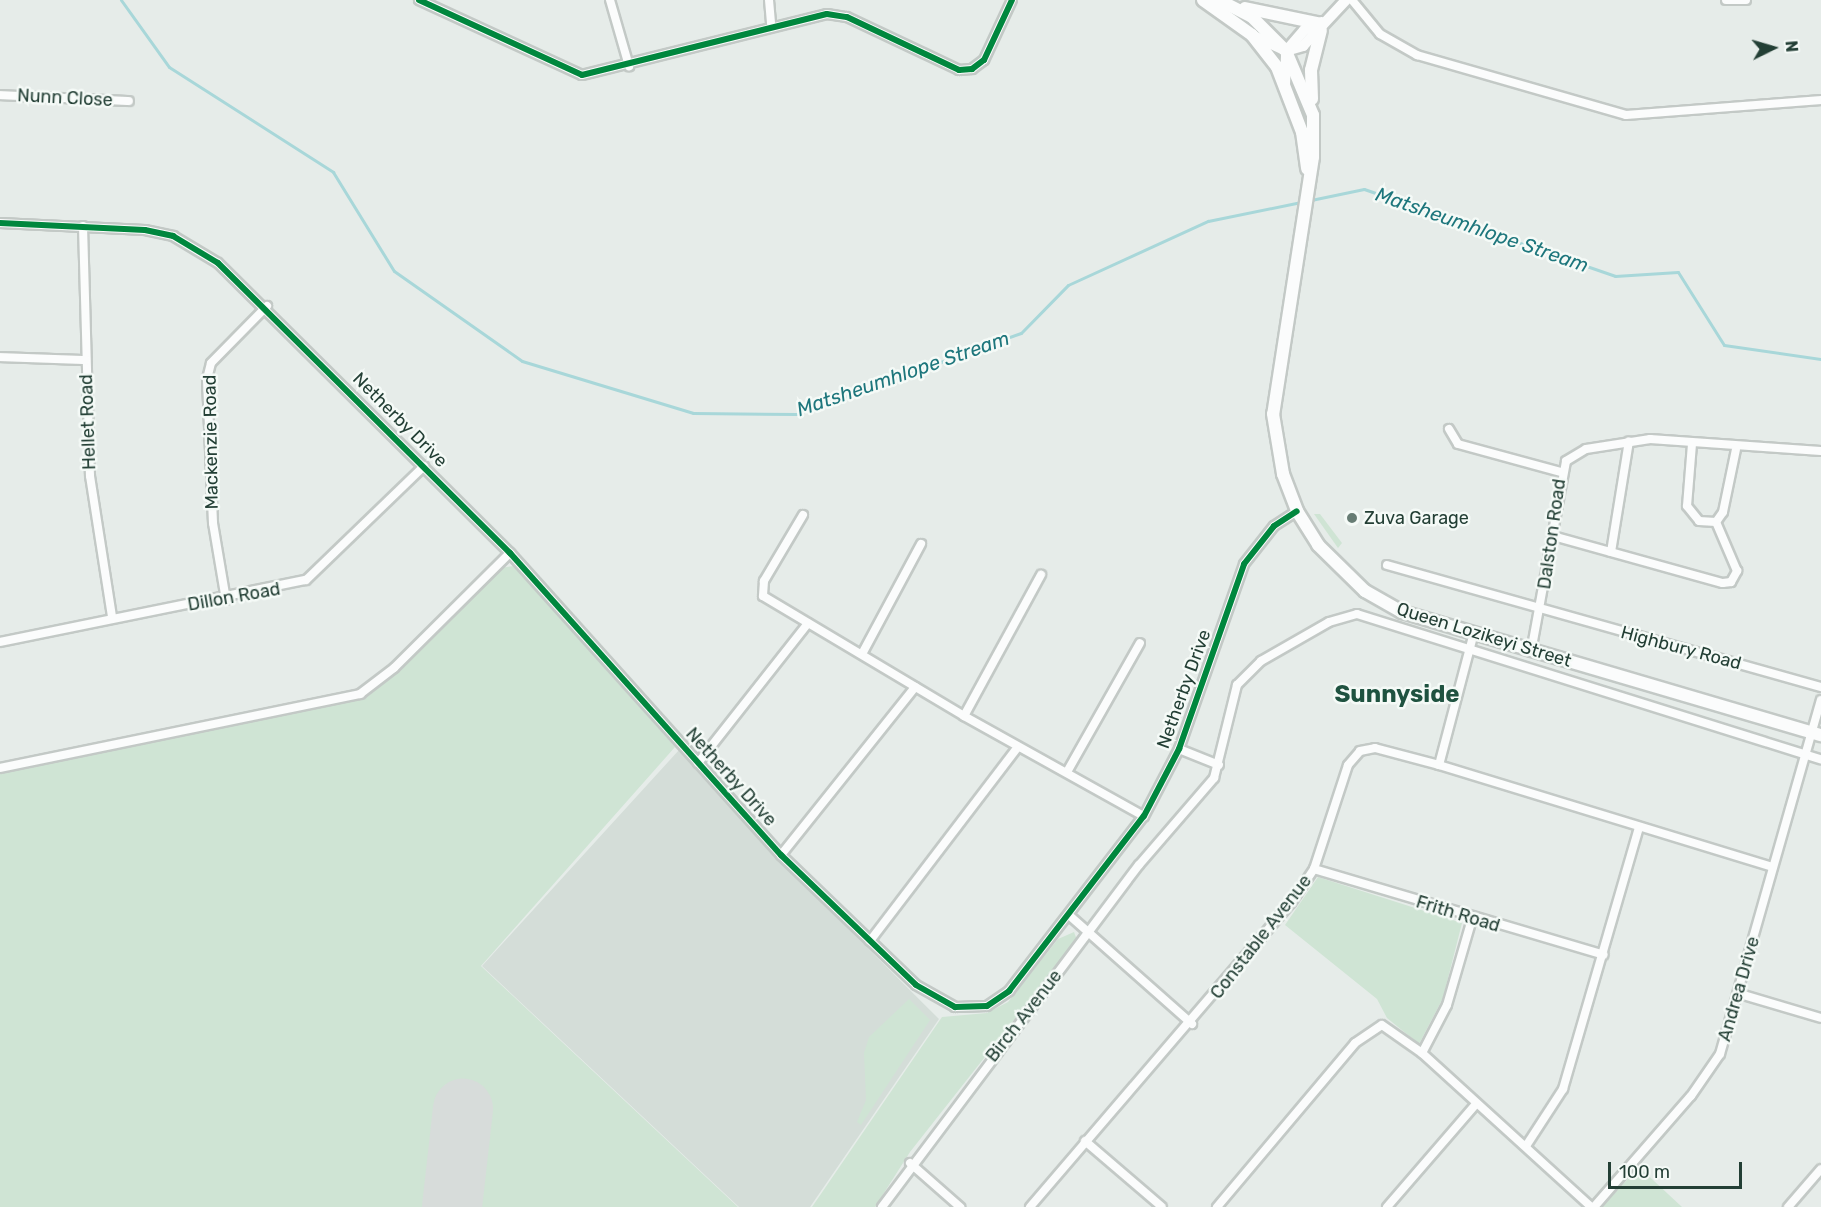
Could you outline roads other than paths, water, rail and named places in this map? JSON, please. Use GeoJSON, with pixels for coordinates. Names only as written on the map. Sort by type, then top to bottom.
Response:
{"type":"FeatureCollection","features":[{"type":"Feature","properties":{"kind":"main road","name":"Queen Lozikeyi Street"},"geometry":{"type":"LineString","coordinates":[[1203,0],[1252,35],[1286,85],[1302,132],[1309,182]]}},
{"type":"Feature","properties":{"kind":"main road","name":"Queen Lozikeyi Street"},"geometry":{"type":"LineString","coordinates":[[1223,1],[1286,51],[1313,115],[1309,182],[1273,414],[1283,474],[1297,511],[1318,545],[1365,591],[1402,612],[1473,636],[1816,734]]}},
{"type":"Feature","properties":{"kind":"main road"},"geometry":{"type":"LineString","coordinates":[[1223,1],[1321,25],[1311,70],[1313,115]]}},
{"type":"Feature","properties":{"kind":"street"},"geometry":{"type":"LineString","coordinates":[[419,0],[582,75],[629,66],[771,24],[836,14],[959,70],[972,69],[984,60],[1012,0]]}},
{"type":"Feature","properties":{"kind":"street"},"geometry":{"type":"LineString","coordinates":[[610,0],[629,66]]}},
{"type":"Feature","properties":{"kind":"street"},"geometry":{"type":"LineString","coordinates":[[769,0],[771,24]]}},
{"type":"Feature","properties":{"kind":"street"},"geometry":{"type":"LineString","coordinates":[[1252,35],[1286,51],[1303,46],[1346,0]]}},
{"type":"Feature","properties":{"kind":"street"},"geometry":{"type":"LineString","coordinates":[[1352,0],[1380,34],[1417,55],[1626,115],[1821,100]]}},
{"type":"Feature","properties":{"kind":"street"},"geometry":{"type":"LineString","coordinates":[[1726,0],[1746,0]]}},
{"type":"Feature","properties":{"kind":"street"},"geometry":{"type":"LineString","coordinates":[[1286,51],[1286,85]]}},
{"type":"Feature","properties":{"kind":"street","name":"Nunn Close"},"geometry":{"type":"LineString","coordinates":[[0,95],[129,101]]}},
{"type":"Feature","properties":{"kind":"street","name":"Netherby Drive"},"geometry":{"type":"LineString","coordinates":[[0,223],[83,226],[172,236],[218,262],[267,306],[510,553],[781,855],[936,999],[976,1009],[1009,991],[1070,916],[1144,816],[1179,749],[1244,564],[1274,526],[1297,511]]}},
{"type":"Feature","properties":{"kind":"street","name":"Hellet Road"},"geometry":{"type":"LineString","coordinates":[[83,226],[90,476],[112,616]]}},
{"type":"Feature","properties":{"kind":"street","name":"Mackenzie Road"},"geometry":{"type":"LineString","coordinates":[[226,600],[213,523],[207,379],[211,363],[267,306]]}},
{"type":"Feature","properties":{"kind":"street"},"geometry":{"type":"LineString","coordinates":[[0,357],[86,360]]}},
{"type":"Feature","properties":{"kind":"street"},"geometry":{"type":"LineString","coordinates":[[1449,429],[1458,444],[1561,472]]}},
{"type":"Feature","properties":{"kind":"street"},"geometry":{"type":"LineString","coordinates":[[1611,552],[1629,441]]}},
{"type":"Feature","properties":{"kind":"street","name":"Dalston Road"},"geometry":{"type":"LineString","coordinates":[[1532,652],[1553,536],[1561,472],[1566,461],[1586,449],[1629,441],[1736,449],[1821,452]]}},
{"type":"Feature","properties":{"kind":"street"},"geometry":{"type":"LineString","coordinates":[[1692,444],[1689,513],[1699,521],[1716,522]]}},
{"type":"Feature","properties":{"kind":"street"},"geometry":{"type":"LineString","coordinates":[[1716,522],[1727,504],[1736,449]]}},
{"type":"Feature","properties":{"kind":"street","name":"Dillon Road"},"geometry":{"type":"LineString","coordinates":[[0,642],[112,616],[226,600],[306,580],[424,466]]}},
{"type":"Feature","properties":{"kind":"street"},"geometry":{"type":"LineString","coordinates":[[803,514],[761,593],[963,716],[1144,816]]}},
{"type":"Feature","properties":{"kind":"street"},"geometry":{"type":"LineString","coordinates":[[1553,536],[1707,583],[1731,582],[1735,563],[1716,522]]}},
{"type":"Feature","properties":{"kind":"street"},"geometry":{"type":"LineString","coordinates":[[862,654],[921,544]]}},
{"type":"Feature","properties":{"kind":"street"},"geometry":{"type":"LineString","coordinates":[[0,768],[360,694],[394,668],[510,553]]}},
{"type":"Feature","properties":{"kind":"street","name":"Highbury Road"},"geometry":{"type":"LineString","coordinates":[[1387,565],[1821,687]]}},
{"type":"Feature","properties":{"kind":"street"},"geometry":{"type":"LineString","coordinates":[[963,716],[1041,575]]}},
{"type":"Feature","properties":{"kind":"street","name":"Birch Avenue"},"geometry":{"type":"LineString","coordinates":[[882,1207],[910,1163],[1169,826],[1204,791],[1220,765],[1237,686],[1261,661],[1329,622],[1357,614],[1468,651],[1821,759]]}},
{"type":"Feature","properties":{"kind":"street"},"geometry":{"type":"LineString","coordinates":[[698,763],[808,622]]}},
{"type":"Feature","properties":{"kind":"street"},"geometry":{"type":"LineString","coordinates":[[1438,765],[1473,636]]}},
{"type":"Feature","properties":{"kind":"street"},"geometry":{"type":"LineString","coordinates":[[1067,772],[1140,643]]}},
{"type":"Feature","properties":{"kind":"street"},"geometry":{"type":"LineString","coordinates":[[781,855],[915,687]]}},
{"type":"Feature","properties":{"kind":"street","name":"Andrea Drive"},"geometry":{"type":"LineString","coordinates":[[1593,1207],[1712,1069],[1740,994],[1772,867],[1805,753],[1816,734],[1821,700]]}},
{"type":"Feature","properties":{"kind":"street"},"geometry":{"type":"LineString","coordinates":[[870,940],[1018,747]]}},
{"type":"Feature","properties":{"kind":"street","name":"Constable Avenue"},"geometry":{"type":"LineString","coordinates":[[1030,1207],[1085,1141],[1192,1024],[1314,869],[1353,757],[1375,748],[1438,765],[1772,867]]}},
{"type":"Feature","properties":{"kind":"street"},"geometry":{"type":"LineString","coordinates":[[1179,749],[1220,765]]}},
{"type":"Feature","properties":{"kind":"street"},"geometry":{"type":"LineString","coordinates":[[1526,1146],[1560,1098],[1640,827]]}},
{"type":"Feature","properties":{"kind":"street","name":"Frith Road"},"geometry":{"type":"LineString","coordinates":[[1314,869],[1472,919],[1604,955]]}},
{"type":"Feature","properties":{"kind":"street"},"geometry":{"type":"LineString","coordinates":[[1070,916],[1192,1024]]}},
{"type":"Feature","properties":{"kind":"street"},"geometry":{"type":"LineString","coordinates":[[1422,1053],[1447,1005],[1472,919]]}},
{"type":"Feature","properties":{"kind":"street"},"geometry":{"type":"LineString","coordinates":[[1740,994],[1821,1018]]}},
{"type":"Feature","properties":{"kind":"street"},"geometry":{"type":"LineString","coordinates":[[1217,1207],[1368,1030],[1390,1028],[1422,1053],[1475,1105],[1526,1146],[1593,1207]]}},
{"type":"Feature","properties":{"kind":"street"},"geometry":{"type":"LineString","coordinates":[[1387,1207],[1475,1105]]}},
{"type":"Feature","properties":{"kind":"street"},"geometry":{"type":"LineString","coordinates":[[1085,1141],[1162,1207]]}},
{"type":"Feature","properties":{"kind":"street"},"geometry":{"type":"LineString","coordinates":[[910,1163],[960,1207]]}},
{"type":"Feature","properties":{"kind":"street"},"geometry":{"type":"LineString","coordinates":[[1788,1207],[1821,1169]]}},
{"type":"Feature","properties":{"kind":"waterway","name":"Matsheumhlope Stream"},"geometry":{"type":"LineString","coordinates":[[121,0],[169,67],[333,172],[394,271],[522,361],[693,413],[797,414],[1021,333],[1068,285],[1208,221],[1301,202]]}},
{"type":"Feature","properties":{"kind":"waterway","name":"Matsheumhlope Stream"},"geometry":{"type":"LineString","coordinates":[[1311,200],[1364,189],[1615,276],[1678,272],[1724,345],[1821,359]]}},
{"type":"Feature","properties":{"kind":"place","name":"Zuva Garage"},"geometry":{"type":"Point","coordinates":[1352,518]}},
{"type":"Feature","properties":{"kind":"district","name":"Sunnyside"},"geometry":{"type":"Point","coordinates":[1397,695]}}]}
